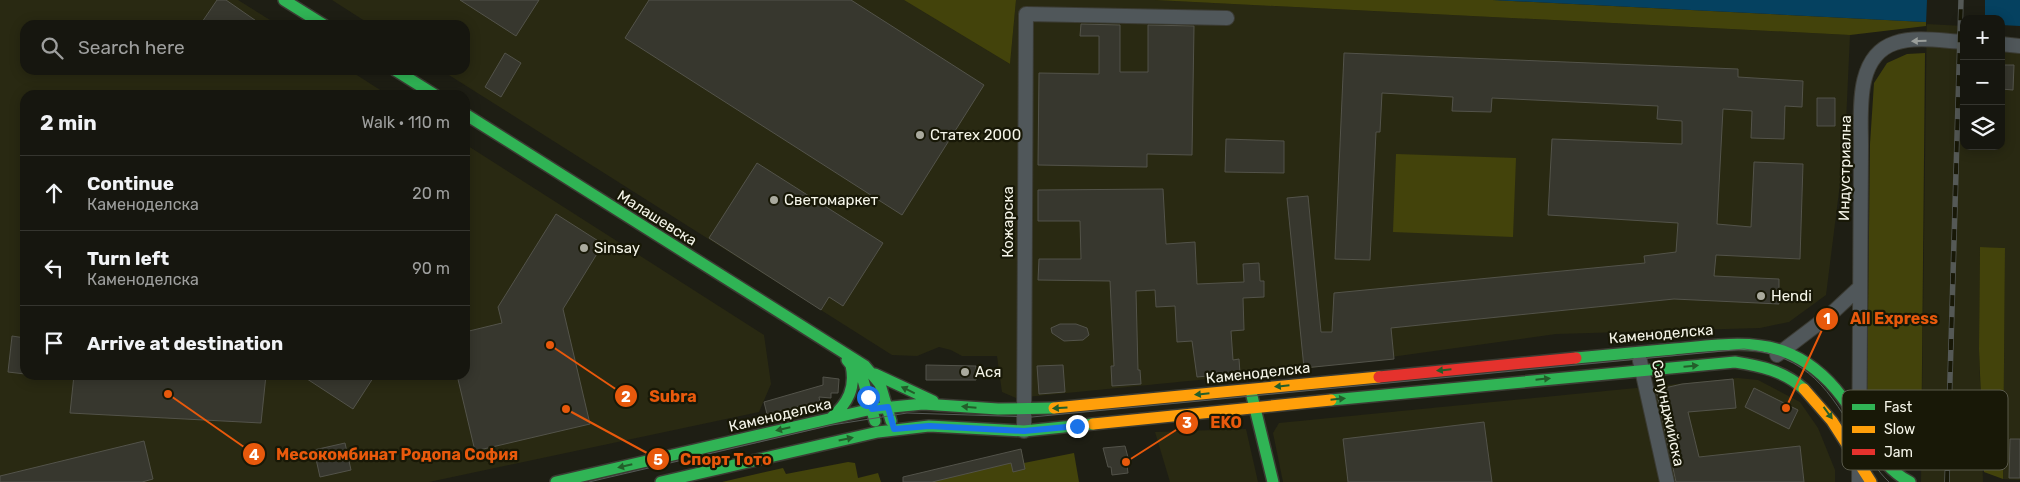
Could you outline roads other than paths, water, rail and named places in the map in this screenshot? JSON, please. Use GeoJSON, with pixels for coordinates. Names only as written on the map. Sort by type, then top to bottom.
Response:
{"type":"FeatureCollection","features":[{"type":"Feature","properties":{"kind":"street"},"geometry":{"type":"LineString","coordinates":[[284,0],[316,20]]}},
{"type":"Feature","properties":{"kind":"street","name":"Кожарска"},"geometry":{"type":"LineString","coordinates":[[1024,431],[1026,14],[1227,18]]}},
{"type":"Feature","properties":{"kind":"street","name":"Индустриална"},"geometry":{"type":"LineString","coordinates":[[1858,390],[1862,96],[1869,63],[1876,53],[1894,43],[1916,40],[1960,42]]}},
{"type":"Feature","properties":{"kind":"street"},"geometry":{"type":"LineString","coordinates":[[2005,44],[2020,46]]}},
{"type":"Feature","properties":{"kind":"street"},"geometry":{"type":"LineString","coordinates":[[403,75],[427,90]]}},
{"type":"Feature","properties":{"kind":"street","name":"Малашевска"},"geometry":{"type":"LineString","coordinates":[[470,117],[876,374],[941,405]]}},
{"type":"Feature","properties":{"kind":"street"},"geometry":{"type":"LineString","coordinates":[[1762,366],[1831,314],[1860,287]]}},
{"type":"Feature","properties":{"kind":"street","name":"Каменоделска"},"geometry":{"type":"LineString","coordinates":[[556,482],[831,418],[888,407],[923,404],[1024,410],[1095,405],[1638,351],[1726,344],[1751,345],[1783,351],[1831,382],[1842,396]]}},
{"type":"Feature","properties":{"kind":"street","name":"Малашевска"},"geometry":{"type":"LineString","coordinates":[[833,346],[863,380],[878,432]]}},
{"type":"Feature","properties":{"kind":"street","name":"Сапунджийска"},"geometry":{"type":"LineString","coordinates":[[1638,351],[1667,482]]}},
{"type":"Feature","properties":{"kind":"street"},"geometry":{"type":"LineString","coordinates":[[661,482],[894,429],[929,426],[1024,431],[1255,407],[1735,362],[1762,366],[1778,371],[1800,384],[1820,402],[1842,435]]}},
{"type":"Feature","properties":{"kind":"street"},"geometry":{"type":"LineString","coordinates":[[831,418],[846,405],[852,394],[853,374],[850,363]]}},
{"type":"Feature","properties":{"kind":"street"},"geometry":{"type":"LineString","coordinates":[[876,374],[884,392],[894,429]]}},
{"type":"Feature","properties":{"kind":"street"},"geometry":{"type":"LineString","coordinates":[[1250,389],[1273,482]]}},
{"type":"Feature","properties":{"kind":"street"},"geometry":{"type":"LineString","coordinates":[[1863,470],[1871,482]]}},
{"type":"Feature","properties":{"kind":"street","name":"Каменоделска"},"geometry":{"type":"LineString","coordinates":[[1890,470],[1898,477],[1910,482]]}},
{"type":"Feature","properties":{"kind":"water"},"geometry":{"type":"Polygon","coordinates":[[[1493,0],[2020,0],[2020,26],[2005,25],[2005,15],[1960,15],[1960,24],[1493,0]]]}},
{"type":"Feature","properties":{"kind":"tram line"},"geometry":{"type":"LineString","coordinates":[[589,482],[832,425],[907,413],[1032,417],[1744,349],[1785,359],[1801,368],[1827,392],[1842,413]]}},
{"type":"Feature","properties":{"kind":"tram line"},"geometry":{"type":"LineString","coordinates":[[1879,470],[1889,482]]}},
{"type":"Feature","properties":{"kind":"railway"},"geometry":{"type":"LineString","coordinates":[[1950,390],[1961,0]]}},
{"type":"Feature","properties":{"kind":"railway"},"geometry":{"type":"LineString","coordinates":[[1947,470],[1947,482]]}},
{"type":"Feature","properties":{"kind":"place","name":"Статех 2000"},"geometry":{"type":"Point","coordinates":[920,135]}},
{"type":"Feature","properties":{"kind":"place","name":"Светомаркет"},"geometry":{"type":"Point","coordinates":[774,200]}},
{"type":"Feature","properties":{"kind":"place","name":"Sinsay"},"geometry":{"type":"Point","coordinates":[584,248]}},
{"type":"Feature","properties":{"kind":"place","name":"Hendi"},"geometry":{"type":"Point","coordinates":[1761,296]}},
{"type":"Feature","properties":{"kind":"place","name":"Subra"},"geometry":{"type":"Point","coordinates":[550,345]}},
{"type":"Feature","properties":{"kind":"place","name":"Ася"},"geometry":{"type":"Point","coordinates":[965,372]}},
{"type":"Feature","properties":{"kind":"place","name":"Месокомбинат Родопа София"},"geometry":{"type":"Point","coordinates":[168,394]}},
{"type":"Feature","properties":{"kind":"place","name":"All Express"},"geometry":{"type":"Point","coordinates":[1786,408]}},
{"type":"Feature","properties":{"kind":"place","name":"Спорт Тото"},"geometry":{"type":"Point","coordinates":[566,409]}},
{"type":"Feature","properties":{"kind":"place","name":"EKO"},"geometry":{"type":"Point","coordinates":[1126,462]}}]}
